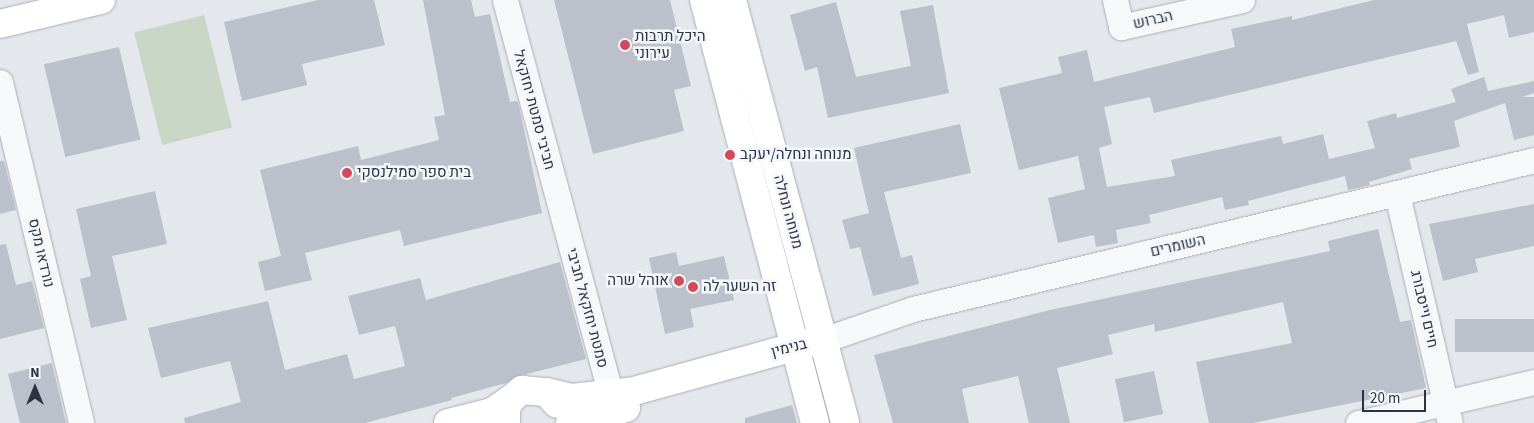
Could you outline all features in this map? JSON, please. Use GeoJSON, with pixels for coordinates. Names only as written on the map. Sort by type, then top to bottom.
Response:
{"type":"FeatureCollection","features":[{"type":"Feature","properties":{"kind":"street"},"geometry":{"type":"LineString","coordinates":[[0,24],[101,0]]}},
{"type":"Feature","properties":{"kind":"street","name":"חביבי סמטת יחזקאל"},"geometry":{"type":"LineString","coordinates":[[505,0],[563,220]]}},
{"type":"Feature","properties":{"kind":"street","name":"מנוחה ונחלה"},"geometry":{"type":"LineString","coordinates":[[704,0],[815,423]]}},
{"type":"Feature","properties":{"kind":"street","name":"מנוחה ונחלה"},"geometry":{"type":"LineString","coordinates":[[732,0],[845,423]]}},
{"type":"Feature","properties":{"kind":"street","name":"הברוש"},"geometry":{"type":"LineString","coordinates":[[1115,0],[1121,27],[1242,0]]}},
{"type":"Feature","properties":{"kind":"street","name":"נורדאו מקס"},"geometry":{"type":"LineString","coordinates":[[0,82],[81,423]]}},
{"type":"Feature","properties":{"kind":"street","name":"השומרים"},"geometry":{"type":"LineString","coordinates":[[824,340],[913,309],[1534,160]]}},
{"type":"Feature","properties":{"kind":"street","name":"חיים וייסבורג"},"geometry":{"type":"LineString","coordinates":[[1397,194],[1448,414]]}},
{"type":"Feature","properties":{"kind":"street","name":"סמטת יחזקאל חביבי"},"geometry":{"type":"LineString","coordinates":[[563,220],[611,396]]}},
{"type":"Feature","properties":{"kind":"street","name":"בנימין"},"geometry":{"type":"LineString","coordinates":[[570,423],[798,355],[824,340]]}},
{"type":"Feature","properties":{"kind":"street","name":"בנימין"},"geometry":{"type":"LineString","coordinates":[[508,412],[522,390],[546,392],[572,398],[611,396],[798,355]]}},
{"type":"Feature","properties":{"kind":"street"},"geometry":{"type":"LineString","coordinates":[[1358,423],[1448,414],[1534,382]]}},
{"type":"Feature","properties":{"kind":"street"},"geometry":{"type":"LineString","coordinates":[[546,392],[558,405],[558,423]]}},
{"type":"Feature","properties":{"kind":"street"},"geometry":{"type":"LineString","coordinates":[[448,423],[492,412],[508,412]]}},
{"type":"Feature","properties":{"kind":"green space"},"geometry":{"type":"Polygon","coordinates":[[[204,15],[232,128],[162,145],[134,32],[204,15]]]}},
{"type":"Feature","properties":{"kind":"building"},"geometry":{"type":"Polygon","coordinates":[[[318,0],[374,0],[385,45],[302,64],[307,85],[242,101],[224,22],[318,0]]]}},
{"type":"Feature","properties":{"kind":"building"},"geometry":{"type":"Polygon","coordinates":[[[423,0],[471,0],[475,17],[490,14],[510,102],[517,101],[519,106],[542,213],[404,246],[400,230],[305,253],[312,280],[265,291],[258,262],[281,256],[260,170],[358,146],[361,160],[439,140],[434,117],[445,115],[423,0]]]}},
{"type":"Feature","properties":{"kind":"building"},"geometry":{"type":"Polygon","coordinates":[[[554,0],[670,0],[691,86],[674,90],[684,131],[593,154],[554,0]]]}},
{"type":"Feature","properties":{"kind":"building"},"geometry":{"type":"Polygon","coordinates":[[[1374,0],[1534,0],[1534,32],[1509,38],[1504,15],[1467,24],[1479,72],[1468,75],[1456,41],[1154,113],[1150,97],[1104,107],[1112,144],[1099,148],[1107,187],[1175,176],[1171,160],[1281,136],[1283,144],[1323,134],[1329,159],[1375,148],[1367,121],[1396,113],[1397,118],[1456,102],[1451,89],[1484,77],[1488,91],[1534,81],[1534,93],[1522,97],[1534,97],[1534,135],[1514,140],[1505,103],[1454,121],[1460,147],[1409,159],[1412,169],[1369,182],[1370,185],[1348,190],[1345,176],[1248,201],[1249,205],[1225,210],[1222,197],[1149,215],[1151,223],[1116,230],[1118,243],[1096,247],[1094,235],[1058,243],[1048,198],[1085,189],[1078,156],[1019,170],[999,88],[1062,73],[1058,57],[1087,50],[1094,82],[1235,47],[1231,29],[1292,16],[1292,20],[1374,0]]]}},
{"type":"Feature","properties":{"kind":"building"},"geometry":{"type":"Polygon","coordinates":[[[836,2],[856,77],[911,66],[900,11],[933,5],[949,93],[828,118],[817,67],[805,71],[790,15],[836,2]]]}},
{"type":"Feature","properties":{"kind":"building"},"geometry":{"type":"Polygon","coordinates":[[[119,47],[140,140],[65,157],[44,64],[119,47]]]}},
{"type":"Feature","properties":{"kind":"building"},"geometry":{"type":"Polygon","coordinates":[[[960,124],[971,173],[884,192],[901,258],[912,255],[919,284],[873,296],[860,247],[850,249],[842,220],[869,213],[854,148],[960,124]]]}},
{"type":"Feature","properties":{"kind":"building"},"geometry":{"type":"Polygon","coordinates":[[[0,161],[4,161],[16,210],[0,214],[0,161]]]}},
{"type":"Feature","properties":{"kind":"building"},"geometry":{"type":"Polygon","coordinates":[[[155,191],[167,244],[112,256],[127,320],[91,328],[80,279],[91,276],[76,209],[155,191]]]}},
{"type":"Feature","properties":{"kind":"building"},"geometry":{"type":"Polygon","coordinates":[[[1534,204],[1534,246],[1475,259],[1478,272],[1443,281],[1429,224],[1534,204]]]}},
{"type":"Feature","properties":{"kind":"building"},"geometry":{"type":"Polygon","coordinates":[[[1378,229],[1400,322],[1411,320],[1426,388],[1253,423],[1209,423],[1196,362],[1292,343],[1283,302],[1155,332],[1154,324],[1108,335],[1113,354],[1057,368],[1070,423],[1029,423],[1018,376],[962,389],[969,423],[893,423],[874,355],[1050,310],[1330,251],[1328,241],[1378,229]]]}},
{"type":"Feature","properties":{"kind":"building"},"geometry":{"type":"Polygon","coordinates":[[[6,244],[16,285],[32,281],[44,328],[0,339],[0,245],[6,244]]]}},
{"type":"Feature","properties":{"kind":"building","name":"זה השער לה"},"geometry":{"type":"Polygon","coordinates":[[[676,252],[679,266],[724,256],[734,300],[690,309],[694,327],[665,334],[649,258],[676,252]]]}},
{"type":"Feature","properties":{"kind":"building"},"geometry":{"type":"Polygon","coordinates":[[[560,262],[586,359],[523,375],[506,383],[451,398],[452,400],[365,423],[185,423],[184,418],[241,402],[230,361],[161,378],[148,328],[268,301],[285,370],[347,354],[354,379],[405,366],[395,326],[359,335],[348,296],[420,278],[426,300],[560,262]]]}},
{"type":"Feature","properties":{"kind":"building"},"geometry":{"type":"Polygon","coordinates":[[[1455,319],[1534,319],[1534,352],[1455,352],[1455,319]]]}},
{"type":"Feature","properties":{"kind":"building"},"geometry":{"type":"Polygon","coordinates":[[[52,363],[66,423],[20,423],[8,374],[52,363]]]}},
{"type":"Feature","properties":{"kind":"building"},"geometry":{"type":"Polygon","coordinates":[[[1154,371],[1163,414],[1124,422],[1115,379],[1154,371]]]}},
{"type":"Feature","properties":{"kind":"building"},"geometry":{"type":"Polygon","coordinates":[[[792,405],[797,423],[745,423],[745,418],[792,405]]]}},
{"type":"Feature","properties":{"kind":"place","name":"היכל תרבות עירוני"},"geometry":{"type":"Point","coordinates":[625,45]}},
{"type":"Feature","properties":{"kind":"place","name":"מנוחה ונחלה/יעקב"},"geometry":{"type":"Point","coordinates":[730,155]}},
{"type":"Feature","properties":{"kind":"place","name":"בית ספר סמילנסקי"},"geometry":{"type":"Point","coordinates":[347,173]}},
{"type":"Feature","properties":{"kind":"place","name":"אוהל שרה"},"geometry":{"type":"Point","coordinates":[679,281]}},
{"type":"Feature","properties":{"kind":"place","name":"זה השער לה"},"geometry":{"type":"Point","coordinates":[693,287]}}]}
